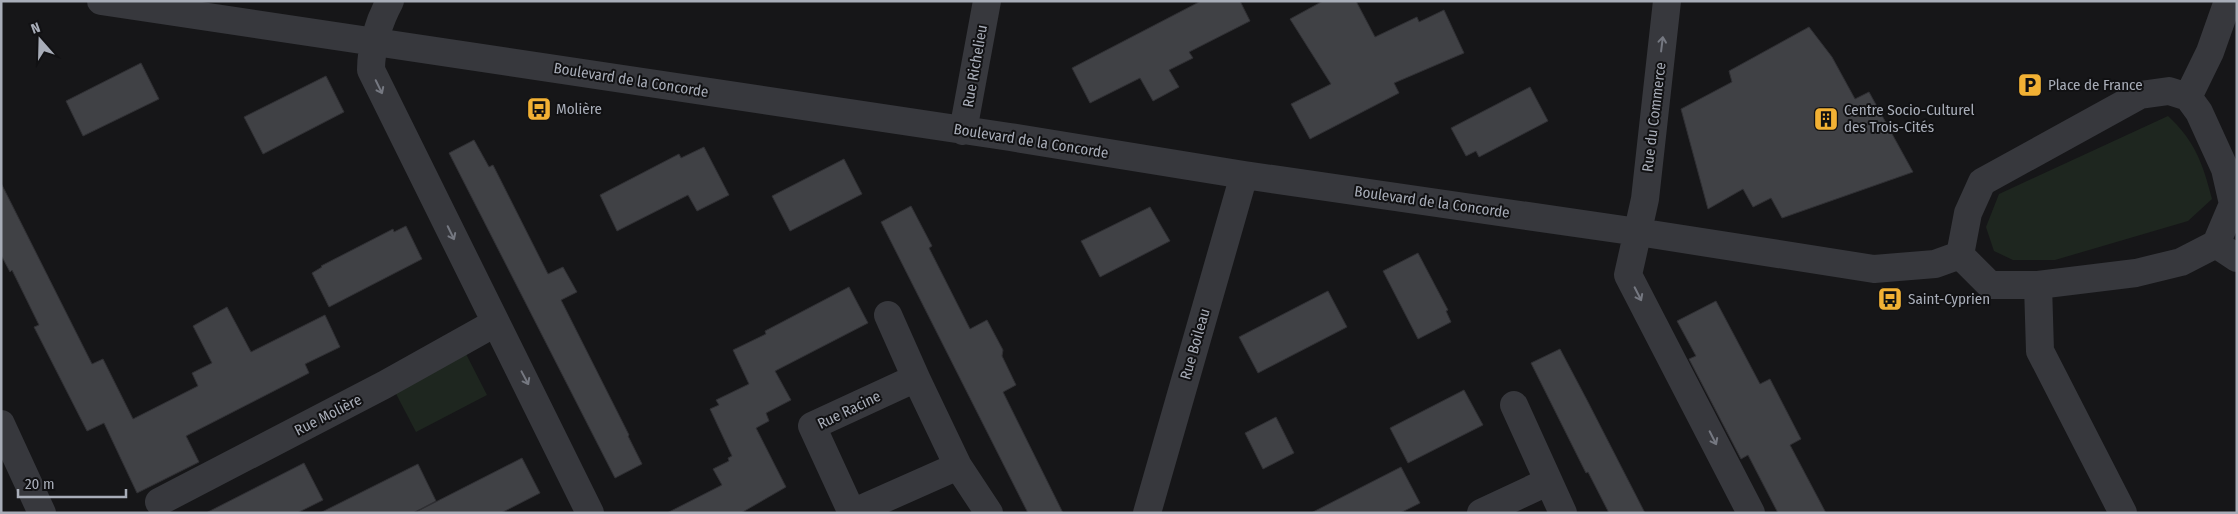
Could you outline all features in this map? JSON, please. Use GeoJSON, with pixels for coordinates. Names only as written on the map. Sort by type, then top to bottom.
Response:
{"type":"FeatureCollection","features":[{"type":"Feature","properties":{"kind":"street","name":"Boulevard de la Concorde"},"geometry":{"type":"LineString","coordinates":[[101,1],[376,41],[1244,175],[1638,232],[1874,269],[1935,264],[1960,255]]}},
{"type":"Feature","properties":{"kind":"street"},"geometry":{"type":"LineString","coordinates":[[390,1],[381,18],[371,58],[371,70],[495,324],[527,382],[590,513]]}},
{"type":"Feature","properties":{"kind":"street","name":"Rue Richelieu"},"geometry":{"type":"LineString","coordinates":[[963,131],[987,1]]}},
{"type":"Feature","properties":{"kind":"street","name":"Rue du Commerce"},"geometry":{"type":"LineString","coordinates":[[1667,1],[1644,199],[1628,275],[1751,513]]}},
{"type":"Feature","properties":{"kind":"street"},"geometry":{"type":"LineString","coordinates":[[2188,97],[2210,52],[2228,1]]}},
{"type":"Feature","properties":{"kind":"street"},"geometry":{"type":"LineString","coordinates":[[2169,91],[2188,97],[2199,112],[2225,168],[2235,205],[2227,251],[2145,271],[2038,285],[1990,285],[1960,255],[1968,213],[1982,182],[2025,146],[2140,95],[2169,91]]}},
{"type":"Feature","properties":{"kind":"street","name":"Rue Boileau"},"geometry":{"type":"LineString","coordinates":[[1147,513],[1244,175]]}},
{"type":"Feature","properties":{"kind":"street"},"geometry":{"type":"LineString","coordinates":[[2038,285],[2040,351],[2123,513]]}},
{"type":"Feature","properties":{"kind":"street"},"geometry":{"type":"LineString","coordinates":[[888,315],[958,466],[989,513]]}},
{"type":"Feature","properties":{"kind":"street","name":"Rue Molière"},"geometry":{"type":"LineString","coordinates":[[159,502],[384,386],[495,324]]}},
{"type":"Feature","properties":{"kind":"street","name":"Rue Racine"},"geometry":{"type":"LineString","coordinates":[[916,378],[812,426],[852,513],[958,466]]}},
{"type":"Feature","properties":{"kind":"street"},"geometry":{"type":"LineString","coordinates":[[1514,405],[1547,482],[1563,513]]}},
{"type":"Feature","properties":{"kind":"street"},"geometry":{"type":"LineString","coordinates":[[1,424],[42,513]]}},
{"type":"Feature","properties":{"kind":"street"},"geometry":{"type":"LineString","coordinates":[[1481,513],[1547,482]]}},
{"type":"Feature","properties":{"kind":"shaded area"},"geometry":{"type":"Polygon","coordinates":[[[2168,116],[2185,135],[2197,154],[2212,199],[2188,221],[2055,260],[2013,260],[1994,251],[1986,227],[1999,194],[2168,116]]]}},
{"type":"Feature","properties":{"kind":"shaded area"},"geometry":{"type":"Polygon","coordinates":[[[465,352],[487,395],[416,432],[394,390],[465,352]]]}},
{"type":"Feature","properties":{"kind":"building"},"geometry":{"type":"Polygon","coordinates":[[[1201,1],[1240,1],[1250,21],[1189,52],[1193,58],[1169,70],[1179,87],[1153,101],[1140,78],[1090,103],[1072,68],[1201,1]]]}},
{"type":"Feature","properties":{"kind":"building"},"geometry":{"type":"Polygon","coordinates":[[[1323,1],[1356,1],[1375,37],[1417,17],[1419,22],[1444,10],[1464,53],[1394,83],[1399,93],[1310,139],[1291,104],[1331,84],[1290,19],[1323,1]]]}},
{"type":"Feature","properties":{"kind":"building","name":"Centre Socio-Culturel des Trois-Cités"},"geometry":{"type":"Polygon","coordinates":[[[1809,27],[1832,57],[1855,99],[1869,92],[1913,172],[1782,218],[1771,198],[1753,207],[1743,189],[1708,209],[1681,109],[1732,82],[1729,71],[1809,27]]]}},
{"type":"Feature","properties":{"kind":"building"},"geometry":{"type":"Polygon","coordinates":[[[141,63],[159,99],[83,136],[66,101],[141,63]]]}},
{"type":"Feature","properties":{"kind":"building"},"geometry":{"type":"Polygon","coordinates":[[[326,76],[344,112],[263,154],[244,117],[326,76]]]}},
{"type":"Feature","properties":{"kind":"building"},"geometry":{"type":"Polygon","coordinates":[[[1530,87],[1548,121],[1479,157],[1476,151],[1466,156],[1451,128],[1530,87]]]}},
{"type":"Feature","properties":{"kind":"building"},"geometry":{"type":"Polygon","coordinates":[[[474,140],[489,167],[493,165],[548,274],[563,267],[577,292],[561,300],[642,464],[615,478],[449,153],[474,140]]]}},
{"type":"Feature","properties":{"kind":"building"},"geometry":{"type":"Polygon","coordinates":[[[704,147],[729,195],[697,211],[688,195],[617,231],[600,195],[679,154],[681,158],[704,147]]]}},
{"type":"Feature","properties":{"kind":"building"},"geometry":{"type":"Polygon","coordinates":[[[844,159],[862,194],[790,231],[772,196],[844,159]]]}},
{"type":"Feature","properties":{"kind":"building"},"geometry":{"type":"Polygon","coordinates":[[[1,183],[92,364],[103,359],[133,419],[198,386],[192,373],[212,363],[193,326],[227,307],[251,352],[325,315],[340,347],[305,364],[309,373],[186,436],[199,462],[137,493],[104,423],[87,431],[34,327],[39,325],[12,270],[10,272],[1,255],[1,183]]]}},
{"type":"Feature","properties":{"kind":"building"},"geometry":{"type":"Polygon","coordinates":[[[911,206],[932,246],[929,248],[970,329],[987,320],[1003,350],[1002,356],[1016,385],[1003,392],[1063,513],[1028,513],[881,222],[911,206]]]}},
{"type":"Feature","properties":{"kind":"building"},"geometry":{"type":"Polygon","coordinates":[[[1150,207],[1170,241],[1100,277],[1081,241],[1150,207]]]}},
{"type":"Feature","properties":{"kind":"building"},"geometry":{"type":"Polygon","coordinates":[[[406,226],[422,259],[329,307],[312,273],[321,266],[393,229],[394,232],[406,226]]]}},
{"type":"Feature","properties":{"kind":"building"},"geometry":{"type":"Polygon","coordinates":[[[1418,253],[1448,310],[1446,311],[1451,322],[1418,339],[1383,271],[1418,253]]]}},
{"type":"Feature","properties":{"kind":"building"},"geometry":{"type":"Polygon","coordinates":[[[849,287],[868,323],[775,371],[791,400],[766,413],[769,421],[756,428],[786,487],[741,513],[667,513],[722,485],[713,469],[729,461],[728,458],[732,456],[710,409],[719,405],[716,400],[749,384],[733,350],[766,334],[765,331],[849,287]]]}},
{"type":"Feature","properties":{"kind":"building"},"geometry":{"type":"Polygon","coordinates":[[[1328,291],[1347,327],[1258,373],[1239,337],[1328,291]]]}},
{"type":"Feature","properties":{"kind":"building"},"geometry":{"type":"Polygon","coordinates":[[[1716,301],[1760,384],[1770,379],[1801,439],[1790,445],[1826,513],[1778,513],[1748,455],[1741,459],[1689,359],[1696,356],[1677,321],[1716,301]]]}},
{"type":"Feature","properties":{"kind":"building"},"geometry":{"type":"Polygon","coordinates":[[[1560,349],[1645,513],[1609,513],[1588,472],[1586,473],[1531,363],[1560,349]]]}},
{"type":"Feature","properties":{"kind":"building"},"geometry":{"type":"Polygon","coordinates":[[[1464,390],[1483,425],[1408,463],[1390,428],[1464,390]]]}},
{"type":"Feature","properties":{"kind":"building"},"geometry":{"type":"Polygon","coordinates":[[[1276,417],[1294,453],[1263,469],[1245,433],[1276,417]]]}},
{"type":"Feature","properties":{"kind":"building"},"geometry":{"type":"Polygon","coordinates":[[[522,458],[540,493],[501,513],[414,513],[522,458]]]}},
{"type":"Feature","properties":{"kind":"building"},"geometry":{"type":"Polygon","coordinates":[[[304,463],[323,500],[297,513],[206,513],[304,463]]]}},
{"type":"Feature","properties":{"kind":"building"},"geometry":{"type":"Polygon","coordinates":[[[418,464],[436,501],[413,513],[320,513],[418,464]]]}},
{"type":"Feature","properties":{"kind":"building"},"geometry":{"type":"Polygon","coordinates":[[[1401,467],[1420,503],[1400,513],[1311,513],[1401,467]]]}},
{"type":"Feature","properties":{"kind":"place","name":"Place de France"},"geometry":{"type":"Point","coordinates":[2030,85]}},
{"type":"Feature","properties":{"kind":"place","name":"Molière"},"geometry":{"type":"Point","coordinates":[539,109]}},
{"type":"Feature","properties":{"kind":"place","name":"Centre Socio-Culturel des Trois-Cités"},"geometry":{"type":"Point","coordinates":[1826,119]}},
{"type":"Feature","properties":{"kind":"place","name":"Saint-Cyprien"},"geometry":{"type":"Point","coordinates":[1890,299]}}]}
